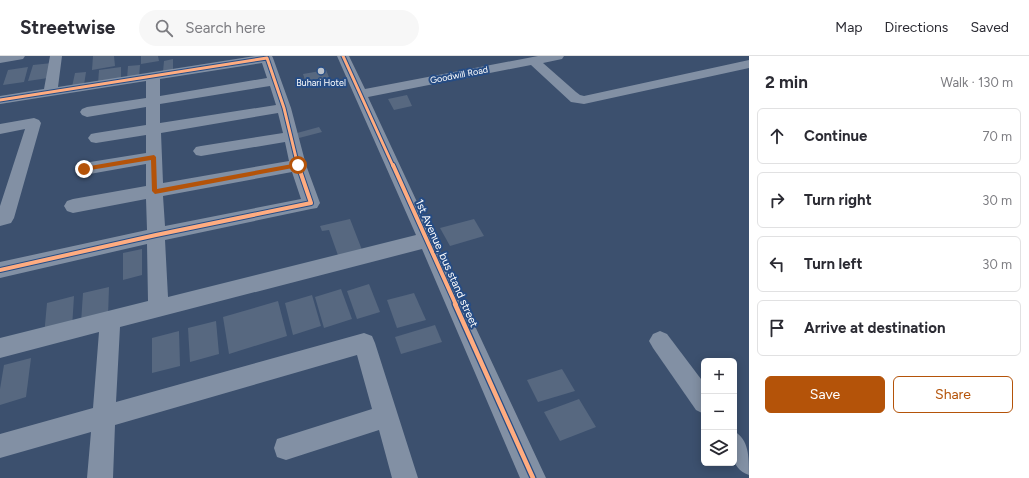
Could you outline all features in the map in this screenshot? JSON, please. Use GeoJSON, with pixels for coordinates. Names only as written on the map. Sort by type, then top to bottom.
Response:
{"type":"FeatureCollection","features":[{"type":"Feature","properties":{"kind":"main road"},"geometry":{"type":"LineString","coordinates":[[0,59],[18,56]]}},
{"type":"Feature","properties":{"kind":"street"},"geometry":{"type":"LineString","coordinates":[[51,91],[56,56]]}},
{"type":"Feature","properties":{"kind":"street","name":"1st Avenue, bus stand street"},"geometry":{"type":"LineString","coordinates":[[343,56],[533,478]]}},
{"type":"Feature","properties":{"kind":"street","name":"Goodwill Road"},"geometry":{"type":"LineString","coordinates":[[360,94],[558,56]]}},
{"type":"Feature","properties":{"kind":"street"},"geometry":{"type":"LineString","coordinates":[[0,100],[267,58],[284,108],[298,165],[311,203],[156,235],[0,270]]}},
{"type":"Feature","properties":{"kind":"street"},"geometry":{"type":"LineString","coordinates":[[534,60],[571,95],[576,99],[584,100],[749,64]]}},
{"type":"Feature","properties":{"kind":"street"},"geometry":{"type":"LineString","coordinates":[[153,76],[158,308]]}},
{"type":"Feature","properties":{"kind":"street"},"geometry":{"type":"LineString","coordinates":[[87,112],[274,81]]}},
{"type":"Feature","properties":{"kind":"street"},"geometry":{"type":"LineString","coordinates":[[96,138],[284,108]]}},
{"type":"Feature","properties":{"kind":"street"},"geometry":{"type":"LineString","coordinates":[[0,129],[34,123],[5,218],[0,219]]}},
{"type":"Feature","properties":{"kind":"street"},"geometry":{"type":"LineString","coordinates":[[201,151],[292,136]]}},
{"type":"Feature","properties":{"kind":"street"},"geometry":{"type":"LineString","coordinates":[[84,169],[154,157]]}},
{"type":"Feature","properties":{"kind":"street"},"geometry":{"type":"LineString","coordinates":[[73,206],[298,165]]}},
{"type":"Feature","properties":{"kind":"street"},"geometry":{"type":"LineString","coordinates":[[0,348],[427,240]]}},
{"type":"Feature","properties":{"kind":"street"},"geometry":{"type":"LineString","coordinates":[[100,478],[110,321]]}},
{"type":"Feature","properties":{"kind":"street"},"geometry":{"type":"LineString","coordinates":[[660,341],[701,398]]}},
{"type":"Feature","properties":{"kind":"street"},"geometry":{"type":"LineString","coordinates":[[0,446],[79,424],[104,415],[364,343],[405,478]]}},
{"type":"Feature","properties":{"kind":"street"},"geometry":{"type":"LineString","coordinates":[[286,448],[386,416]]}},
{"type":"Feature","properties":{"kind":"street"},"geometry":{"type":"LineString","coordinates":[[737,447],[749,464]]}},
{"type":"Feature","properties":{"kind":"building"},"geometry":{"type":"Polygon","coordinates":[[[93,56],[114,56],[115,66],[92,70],[93,56]]]}},
{"type":"Feature","properties":{"kind":"building"},"geometry":{"type":"Polygon","coordinates":[[[141,56],[158,56],[159,61],[141,64],[141,56]]]}},
{"type":"Feature","properties":{"kind":"building"},"geometry":{"type":"Polygon","coordinates":[[[173,59],[173,71],[163,72],[164,61],[173,59]]]}},
{"type":"Feature","properties":{"kind":"building"},"geometry":{"type":"Polygon","coordinates":[[[52,63],[48,78],[28,81],[33,65],[52,63]]]}},
{"type":"Feature","properties":{"kind":"building"},"geometry":{"type":"Polygon","coordinates":[[[140,65],[139,77],[127,79],[128,66],[140,65]]]}},
{"type":"Feature","properties":{"kind":"building"},"geometry":{"type":"Polygon","coordinates":[[[28,67],[24,82],[3,85],[8,70],[28,67]]]}},
{"type":"Feature","properties":{"kind":"building"},"geometry":{"type":"Polygon","coordinates":[[[121,67],[121,80],[98,84],[99,70],[121,67]]]}},
{"type":"Feature","properties":{"kind":"building"},"geometry":{"type":"Polygon","coordinates":[[[326,70],[331,82],[307,86],[303,74],[326,70]]]}},
{"type":"Feature","properties":{"kind":"building"},"geometry":{"type":"Polygon","coordinates":[[[86,72],[84,85],[72,87],[75,73],[86,72]]]}},
{"type":"Feature","properties":{"kind":"building"},"geometry":{"type":"Polygon","coordinates":[[[407,95],[412,106],[394,110],[388,99],[407,95]]]}},
{"type":"Feature","properties":{"kind":"building"},"geometry":{"type":"Polygon","coordinates":[[[319,127],[322,132],[299,138],[297,133],[319,127]]]}},
{"type":"Feature","properties":{"kind":"building"},"geometry":{"type":"Polygon","coordinates":[[[350,219],[364,255],[340,261],[329,230],[322,231],[320,226],[350,219]]]}},
{"type":"Feature","properties":{"kind":"building"},"geometry":{"type":"Polygon","coordinates":[[[474,219],[484,236],[450,246],[440,228],[474,219]]]}},
{"type":"Feature","properties":{"kind":"building"},"geometry":{"type":"Polygon","coordinates":[[[142,249],[142,275],[123,280],[123,253],[142,249]]]}},
{"type":"Feature","properties":{"kind":"building"},"geometry":{"type":"Polygon","coordinates":[[[369,284],[380,312],[357,319],[347,291],[369,284]]]}},
{"type":"Feature","properties":{"kind":"building"},"geometry":{"type":"Polygon","coordinates":[[[109,287],[108,316],[81,323],[83,293],[109,287]]]}},
{"type":"Feature","properties":{"kind":"building"},"geometry":{"type":"Polygon","coordinates":[[[341,289],[352,319],[324,328],[315,297],[341,289]]]}},
{"type":"Feature","properties":{"kind":"building"},"geometry":{"type":"Polygon","coordinates":[[[414,293],[426,320],[397,328],[387,300],[414,293]]]}},
{"type":"Feature","properties":{"kind":"building"},"geometry":{"type":"Polygon","coordinates":[[[312,295],[321,326],[293,335],[285,303],[312,295]]]}},
{"type":"Feature","properties":{"kind":"building"},"geometry":{"type":"Polygon","coordinates":[[[74,296],[72,328],[44,336],[47,303],[74,296]]]}},
{"type":"Feature","properties":{"kind":"building"},"geometry":{"type":"Polygon","coordinates":[[[278,301],[287,336],[229,354],[223,317],[278,301]]]}},
{"type":"Feature","properties":{"kind":"building"},"geometry":{"type":"Polygon","coordinates":[[[216,321],[219,354],[190,362],[188,328],[216,321]]]}},
{"type":"Feature","properties":{"kind":"building"},"geometry":{"type":"Polygon","coordinates":[[[435,325],[442,342],[401,354],[395,337],[435,325]]]}},
{"type":"Feature","properties":{"kind":"building"},"geometry":{"type":"Polygon","coordinates":[[[179,331],[180,366],[152,373],[152,338],[179,331]]]}},
{"type":"Feature","properties":{"kind":"building"},"geometry":{"type":"Polygon","coordinates":[[[31,358],[26,397],[0,405],[0,389],[4,365],[31,358]]]}},
{"type":"Feature","properties":{"kind":"building"},"geometry":{"type":"Polygon","coordinates":[[[562,369],[575,391],[538,402],[527,380],[562,369]]]}},
{"type":"Feature","properties":{"kind":"building"},"geometry":{"type":"Polygon","coordinates":[[[579,399],[596,427],[560,441],[544,412],[579,399]]]}},
{"type":"Feature","properties":{"kind":"cycle path"},"geometry":{"type":"LineString","coordinates":[[343,56],[533,478]]}},
{"type":"Feature","properties":{"kind":"cycle path"},"geometry":{"type":"LineString","coordinates":[[0,100],[267,58],[284,108],[298,165],[311,203],[156,235],[0,270]]}},
{"type":"Feature","properties":{"kind":"place","name":"Buhari Hotel"},"geometry":{"type":"Point","coordinates":[321,71]}},
{"type":"Feature","properties":{"kind":"route"},"geometry":{"type":"LineString","coordinates":[[84,169],[154,157],[155,191],[298,165]]}}]}
